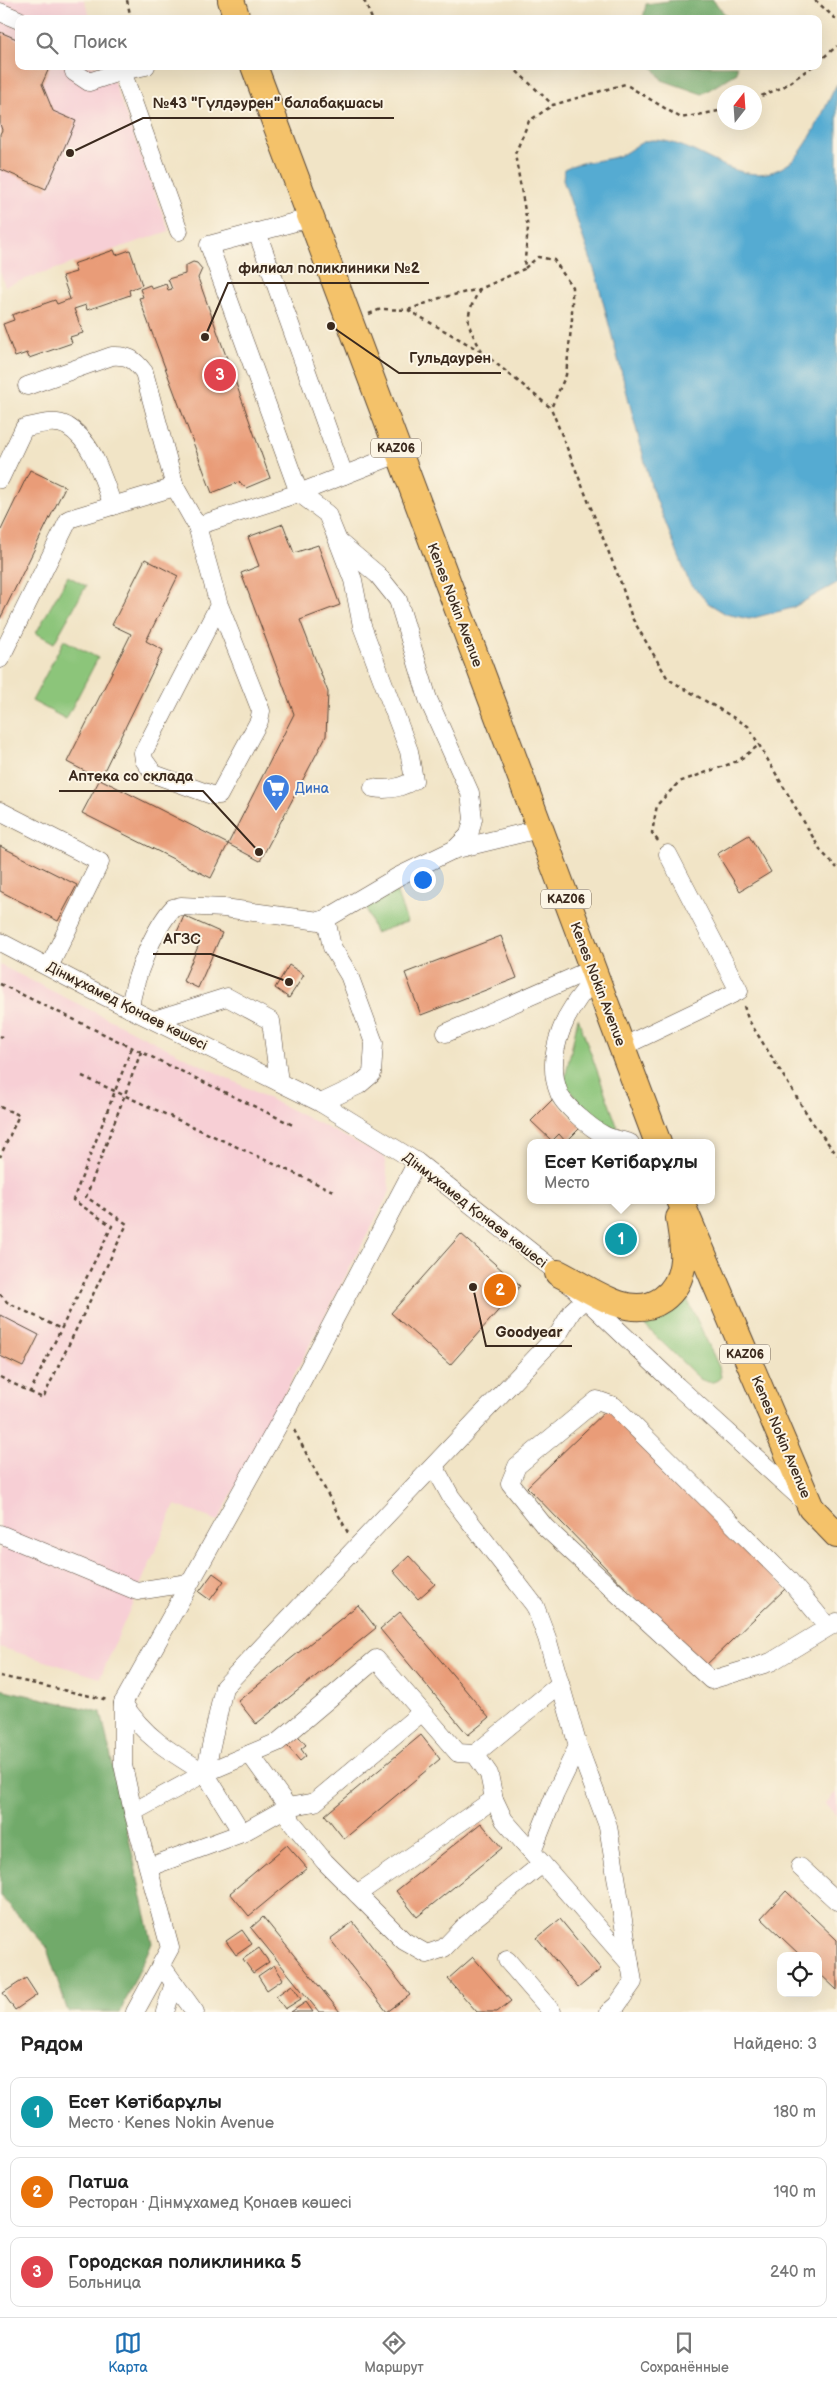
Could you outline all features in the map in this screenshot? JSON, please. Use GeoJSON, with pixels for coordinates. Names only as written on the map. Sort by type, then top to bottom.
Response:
{"type":"FeatureCollection","features":[{"type":"Feature","properties":{"kind":"highway"},"geometry":{"type":"LineString","coordinates":[[231,0],[236,15]]}},
{"type":"Feature","properties":{"kind":"highway","name":"Kenes Nokin Avenue"},"geometry":{"type":"LineString","coordinates":[[255,70],[656,1139]]}},
{"type":"Feature","properties":{"kind":"highway"},"geometry":{"type":"LineString","coordinates":[[558,1273],[620,1304],[642,1307],[658,1304],[676,1287],[682,1269],[679,1204]]}},
{"type":"Feature","properties":{"kind":"highway","name":"Kenes Nokin Avenue"},"geometry":{"type":"LineString","coordinates":[[681,1204],[811,1508]]}},
{"type":"Feature","properties":{"kind":"highway","name":"Дінмұхамед Қонаев көшесі"},"geometry":{"type":"LineString","coordinates":[[811,1508],[837,1536]]}},
{"type":"Feature","properties":{"kind":"street"},"geometry":{"type":"LineString","coordinates":[[0,12],[15,18]]}},
{"type":"Feature","properties":{"kind":"street"},"geometry":{"type":"LineString","coordinates":[[74,70],[89,82],[127,70]]}},
{"type":"Feature","properties":{"kind":"street"},"geometry":{"type":"LineString","coordinates":[[122,71],[179,231]]}},
{"type":"Feature","properties":{"kind":"street"},"geometry":{"type":"LineString","coordinates":[[310,218],[209,245],[299,493],[327,514],[353,580],[362,626],[409,751],[414,780],[405,786],[384,790],[373,788]]}},
{"type":"Feature","properties":{"kind":"street"},"geometry":{"type":"LineString","coordinates":[[257,232],[344,475]]}},
{"type":"Feature","properties":{"kind":"street"},"geometry":{"type":"LineString","coordinates":[[27,386],[112,356],[125,355],[135,360],[144,372],[176,487],[197,526],[219,605],[261,711],[259,720],[219,795],[212,795],[154,774],[144,760],[143,753],[219,605]]}},
{"type":"Feature","properties":{"kind":"street"},"geometry":{"type":"LineString","coordinates":[[0,479],[24,428],[46,423],[66,425],[82,439],[95,461],[113,506]]}},
{"type":"Feature","properties":{"kind":"street"},"geometry":{"type":"LineString","coordinates":[[197,526],[299,493],[398,454]]}},
{"type":"Feature","properties":{"kind":"street"},"geometry":{"type":"LineString","coordinates":[[0,659],[69,519],[176,487]]}},
{"type":"Feature","properties":{"kind":"street"},"geometry":{"type":"LineString","coordinates":[[338,542],[378,576],[398,600],[428,699],[470,793],[472,819],[469,835],[453,850]]}},
{"type":"Feature","properties":{"kind":"street"},"geometry":{"type":"LineString","coordinates":[[0,811],[100,862],[49,967]]}},
{"type":"Feature","properties":{"kind":"street"},"geometry":{"type":"LineString","coordinates":[[130,1009],[132,995],[154,938],[173,908],[182,906],[224,908],[319,920],[326,919],[398,876],[453,850],[540,829]]}},
{"type":"Feature","properties":{"kind":"street"},"geometry":{"type":"LineString","coordinates":[[622,1047],[739,991],[668,854]]}},
{"type":"Feature","properties":{"kind":"street"},"geometry":{"type":"LineString","coordinates":[[321,1103],[359,1085],[372,1074],[374,1043],[349,975],[332,947],[326,919]]}},
{"type":"Feature","properties":{"kind":"street","name":"Дінмұхамед Қонаев көшесі"},"geometry":{"type":"LineString","coordinates":[[0,942],[130,1009],[321,1103],[417,1162],[558,1273],[811,1508]]}},
{"type":"Feature","properties":{"kind":"street"},"geometry":{"type":"LineString","coordinates":[[446,1033],[594,973]]}},
{"type":"Feature","properties":{"kind":"street"},"geometry":{"type":"LineString","coordinates":[[594,973],[567,1015],[557,1042],[554,1074],[559,1095],[584,1120],[604,1136],[615,1139]]}},
{"type":"Feature","properties":{"kind":"street"},"geometry":{"type":"LineString","coordinates":[[154,1020],[227,997],[271,1021],[279,1082]]}},
{"type":"Feature","properties":{"kind":"street"},"geometry":{"type":"LineString","coordinates":[[135,2012],[170,1948],[150,1867],[133,1812],[123,1765],[123,1703],[188,1583],[285,1413],[417,1162]]}},
{"type":"Feature","properties":{"kind":"street"},"geometry":{"type":"LineString","coordinates":[[205,1773],[224,1687],[558,1333],[572,1311],[585,1299]]}},
{"type":"Feature","properties":{"kind":"street"},"geometry":{"type":"LineString","coordinates":[[597,1400],[614,1406],[832,1624],[771,1662],[711,1680],[545,1527],[510,1483],[517,1466],[597,1400]]}},
{"type":"Feature","properties":{"kind":"street"},"geometry":{"type":"LineString","coordinates":[[434,1466],[451,1498],[535,1606],[578,1746],[608,1826],[634,1982],[617,2006],[609,2012]]}},
{"type":"Feature","properties":{"kind":"street"},"geometry":{"type":"LineString","coordinates":[[0,1534],[137,1591],[188,1583]]}},
{"type":"Feature","properties":{"kind":"street"},"geometry":{"type":"LineString","coordinates":[[133,1812],[205,1773],[278,1742],[376,1658],[458,1753],[475,1754],[560,1684]]}},
{"type":"Feature","properties":{"kind":"street"},"geometry":{"type":"LineString","coordinates":[[123,1703],[132,1718],[158,1745],[205,1773],[242,1834]]}},
{"type":"Feature","properties":{"kind":"street"},"geometry":{"type":"LineString","coordinates":[[150,1867],[242,1834],[288,1807],[315,1802],[422,1712]]}},
{"type":"Feature","properties":{"kind":"street"},"geometry":{"type":"LineString","coordinates":[[250,1754],[288,1807],[291,1821],[325,1862],[404,1941],[427,1954],[444,1948],[537,1858],[555,1794],[578,1746]]}},
{"type":"Feature","properties":{"kind":"street"},"geometry":{"type":"LineString","coordinates":[[475,1754],[489,1774],[494,1799],[504,1820],[630,1964]]}},
{"type":"Feature","properties":{"kind":"street"},"geometry":{"type":"LineString","coordinates":[[357,1894],[494,1799]]}},
{"type":"Feature","properties":{"kind":"street"},"geometry":{"type":"LineString","coordinates":[[800,1867],[837,1902]]}},
{"type":"Feature","properties":{"kind":"street"},"geometry":{"type":"LineString","coordinates":[[507,1960],[552,2012]]}},
{"type":"Feature","properties":{"kind":"street"},"geometry":{"type":"LineString","coordinates":[[161,1965],[195,2012]]}},
{"type":"Feature","properties":{"kind":"street"},"geometry":{"type":"LineString","coordinates":[[165,2012],[174,1983]]}},
{"type":"Feature","properties":{"kind":"path"},"geometry":{"type":"LineString","coordinates":[[127,0],[130,15]]}},
{"type":"Feature","properties":{"kind":"path"},"geometry":{"type":"LineString","coordinates":[[364,0],[370,15]]}},
{"type":"Feature","properties":{"kind":"path"},"geometry":{"type":"LineString","coordinates":[[815,0],[837,20]]}},
{"type":"Feature","properties":{"kind":"path"},"geometry":{"type":"LineString","coordinates":[[822,59],[837,46]]}},
{"type":"Feature","properties":{"kind":"path"},"geometry":{"type":"LineString","coordinates":[[516,70],[553,105]]}},
{"type":"Feature","properties":{"kind":"path"},"geometry":{"type":"LineString","coordinates":[[762,96],[783,87],[807,70]]}},
{"type":"Feature","properties":{"kind":"path"},"geometry":{"type":"LineString","coordinates":[[524,269],[528,228],[515,154],[528,121],[553,105],[624,84],[681,118],[717,111]]}},
{"type":"Feature","properties":{"kind":"path"},"geometry":{"type":"LineString","coordinates":[[349,323],[381,309],[408,310],[440,298],[480,289],[524,269],[538,257],[554,260],[572,287],[572,319],[566,376],[551,408]]}},
{"type":"Feature","properties":{"kind":"path"},"geometry":{"type":"LineString","coordinates":[[480,289],[469,310],[469,328],[482,352]]}},
{"type":"Feature","properties":{"kind":"path"},"geometry":{"type":"LineString","coordinates":[[408,310],[482,352],[551,408],[621,583],[632,618],[668,679],[748,726],[821,851],[837,868]]}},
{"type":"Feature","properties":{"kind":"path"},"geometry":{"type":"LineString","coordinates":[[668,854],[652,833],[657,805],[679,782],[738,761],[759,745]]}},
{"type":"Feature","properties":{"kind":"path"},"geometry":{"type":"LineString","coordinates":[[0,984],[296,1126]]}},
{"type":"Feature","properties":{"kind":"path"},"geometry":{"type":"LineString","coordinates":[[739,991],[748,1019],[812,1122],[837,1156]]}},
{"type":"Feature","properties":{"kind":"path"},"geometry":{"type":"LineString","coordinates":[[30,1392],[112,1226],[73,1200],[132,1047]]}},
{"type":"Feature","properties":{"kind":"path"},"geometry":{"type":"LineString","coordinates":[[0,1377],[43,1398],[127,1224],[86,1197],[141,1052]]}},
{"type":"Feature","properties":{"kind":"path"},"geometry":{"type":"LineString","coordinates":[[82,1076],[332,1191]]}},
{"type":"Feature","properties":{"kind":"path"},"geometry":{"type":"LineString","coordinates":[[0,1107],[19,1115],[0,1157]]}},
{"type":"Feature","properties":{"kind":"path"},"geometry":{"type":"LineString","coordinates":[[0,1294],[7,1302],[61,1329]]}},
{"type":"Feature","properties":{"kind":"path"},"geometry":{"type":"LineString","coordinates":[[285,1413],[356,1548]]}},
{"type":"Feature","properties":{"kind":"path"},"geometry":{"type":"LineString","coordinates":[[0,1676],[123,1703]]}},
{"type":"Feature","properties":{"kind":"shaded area"},"geometry":{"type":"Polygon","coordinates":[[[0,0],[84,0],[90,15],[15,15],[15,70],[109,70],[169,231],[5,286],[0,272],[0,0]]]}},
{"type":"Feature","properties":{"kind":"shaded area"},"geometry":{"type":"Polygon","coordinates":[[[0,965],[384,1156],[390,1191],[218,1521],[175,1505],[100,1678],[0,1647],[0,965]]]}},
{"type":"Feature","properties":{"kind":"shaded area"},"geometry":{"type":"Polygon","coordinates":[[[837,1791],[837,1816],[825,1804],[837,1791]]]}},
{"type":"Feature","properties":{"kind":"green space"},"geometry":{"type":"Polygon","coordinates":[[[676,0],[713,0],[726,15],[644,15],[646,4],[676,0]]]}},
{"type":"Feature","properties":{"kind":"green space"},"geometry":{"type":"Polygon","coordinates":[[[655,70],[737,70],[737,73],[702,94],[662,80],[655,70]]]}},
{"type":"Feature","properties":{"kind":"green space"},"geometry":{"type":"Polygon","coordinates":[[[68,576],[86,586],[54,643],[36,633],[68,576]]]}},
{"type":"Feature","properties":{"kind":"green space"},"geometry":{"type":"Polygon","coordinates":[[[64,640],[98,658],[66,719],[32,701],[64,640]]]}},
{"type":"Feature","properties":{"kind":"green space"},"geometry":{"type":"Polygon","coordinates":[[[396,891],[407,922],[375,933],[364,902],[396,891]]]}},
{"type":"Feature","properties":{"kind":"green space"},"geometry":{"type":"Polygon","coordinates":[[[578,1018],[619,1131],[593,1120],[564,1083],[578,1018]]]}},
{"type":"Feature","properties":{"kind":"green space"},"geometry":{"type":"Polygon","coordinates":[[[682,1288],[719,1367],[721,1377],[714,1382],[700,1379],[633,1314],[682,1288]]]}},
{"type":"Feature","properties":{"kind":"green space"},"geometry":{"type":"Polygon","coordinates":[[[0,1689],[101,1712],[152,1943],[120,2012],[68,2012],[46,1946],[0,1896],[0,1689]]]}},
{"type":"Feature","properties":{"kind":"water"},"geometry":{"type":"Polygon","coordinates":[[[837,84],[837,583],[792,608],[749,619],[726,614],[708,603],[689,582],[652,489],[596,275],[563,180],[564,169],[577,164],[619,156],[648,140],[653,140],[670,142],[687,148],[737,170],[754,174],[771,172],[788,164],[802,149],[816,127],[837,84]]]}},
{"type":"Feature","properties":{"kind":"building"},"geometry":{"type":"Polygon","coordinates":[[[0,32],[15,38],[15,70],[48,70],[42,84],[53,111],[76,121],[46,189],[0,169],[0,134],[2,130],[0,124],[0,32]]]}},
{"type":"Feature","properties":{"kind":"building"},"geometry":{"type":"Polygon","coordinates":[[[114,250],[116,255],[130,250],[142,285],[129,290],[130,295],[87,310],[86,305],[74,309],[83,333],[70,337],[72,343],[29,358],[27,353],[15,357],[3,324],[14,320],[12,315],[55,300],[57,304],[70,299],[62,276],[76,272],[73,264],[114,250]]]}},
{"type":"Feature","properties":{"kind":"building"},"geometry":{"type":"Polygon","coordinates":[[[193,262],[197,263],[202,269],[198,278],[270,478],[246,488],[239,482],[212,493],[139,298],[143,297],[140,289],[150,285],[152,289],[166,284],[168,290],[172,289],[168,279],[185,274],[185,266],[193,262]]]}},
{"type":"Feature","properties":{"kind":"building"},"geometry":{"type":"Polygon","coordinates":[[[30,470],[65,487],[0,619],[0,532],[30,470]]]}},
{"type":"Feature","properties":{"kind":"building"},"geometry":{"type":"Polygon","coordinates":[[[283,524],[294,553],[318,545],[340,605],[300,620],[328,692],[326,736],[260,861],[228,844],[294,714],[241,573],[259,566],[248,537],[283,524]]]}},
{"type":"Feature","properties":{"kind":"building"},"geometry":{"type":"Polygon","coordinates":[[[145,559],[178,576],[146,641],[163,650],[100,779],[67,762],[131,634],[112,625],[145,559]]]}},
{"type":"Feature","properties":{"kind":"building"},"geometry":{"type":"Polygon","coordinates":[[[100,779],[228,844],[211,878],[82,813],[100,779]]]}},
{"type":"Feature","properties":{"kind":"building"},"geometry":{"type":"Polygon","coordinates":[[[749,835],[771,872],[740,891],[717,854],[749,835]]]}},
{"type":"Feature","properties":{"kind":"building"},"geometry":{"type":"Polygon","coordinates":[[[0,846],[77,885],[58,921],[0,891],[0,846]]]}},
{"type":"Feature","properties":{"kind":"building"},"geometry":{"type":"Polygon","coordinates":[[[184,916],[222,933],[198,988],[183,981],[200,942],[177,932],[184,916]]]}},
{"type":"Feature","properties":{"kind":"building"},"geometry":{"type":"Polygon","coordinates":[[[501,936],[517,978],[421,1015],[405,973],[501,936]]]}},
{"type":"Feature","properties":{"kind":"building"},"geometry":{"type":"Polygon","coordinates":[[[289,965],[304,975],[289,998],[275,988],[289,965]]]}},
{"type":"Feature","properties":{"kind":"building"},"geometry":{"type":"Polygon","coordinates":[[[553,1099],[581,1127],[569,1139],[563,1139],[559,1134],[554,1139],[550,1139],[531,1121],[553,1099]]]}},
{"type":"Feature","properties":{"kind":"building"},"geometry":{"type":"Polygon","coordinates":[[[461,1234],[520,1286],[450,1365],[391,1313],[461,1234]]]}},
{"type":"Feature","properties":{"kind":"building"},"geometry":{"type":"Polygon","coordinates":[[[0,1315],[39,1335],[23,1367],[0,1356],[0,1315]]]}},
{"type":"Feature","properties":{"kind":"building"},"geometry":{"type":"Polygon","coordinates":[[[610,1407],[786,1588],[703,1668],[527,1487],[610,1407]]]}},
{"type":"Feature","properties":{"kind":"building"},"geometry":{"type":"Polygon","coordinates":[[[409,1556],[435,1584],[418,1599],[393,1571],[409,1556]]]}},
{"type":"Feature","properties":{"kind":"building"},"geometry":{"type":"Polygon","coordinates":[[[213,1573],[224,1581],[210,1600],[199,1592],[213,1573]]]}},
{"type":"Feature","properties":{"kind":"building"},"geometry":{"type":"Polygon","coordinates":[[[358,1605],[376,1628],[256,1724],[238,1701],[358,1605]]]}},
{"type":"Feature","properties":{"kind":"building"},"geometry":{"type":"Polygon","coordinates":[[[400,1612],[489,1718],[468,1735],[380,1629],[400,1612]]]}},
{"type":"Feature","properties":{"kind":"building"},"geometry":{"type":"Polygon","coordinates":[[[294,1731],[306,1745],[301,1749],[306,1756],[300,1761],[283,1741],[294,1731]]]}},
{"type":"Feature","properties":{"kind":"building"},"geometry":{"type":"Polygon","coordinates":[[[421,1735],[440,1759],[344,1839],[325,1815],[421,1735]]]}},
{"type":"Feature","properties":{"kind":"building"},"geometry":{"type":"Polygon","coordinates":[[[481,1823],[502,1848],[417,1917],[396,1891],[481,1823]]]}},
{"type":"Feature","properties":{"kind":"building"},"geometry":{"type":"Polygon","coordinates":[[[287,1845],[307,1868],[249,1916],[230,1893],[287,1845]]]}},
{"type":"Feature","properties":{"kind":"building"},"geometry":{"type":"Polygon","coordinates":[[[786,1891],[837,1940],[837,1990],[822,1976],[822,1952],[797,1952],[761,1918],[786,1891]]]}},
{"type":"Feature","properties":{"kind":"building"},"geometry":{"type":"Polygon","coordinates":[[[263,1917],[340,2012],[319,2012],[251,1928],[263,1917]]]}},
{"type":"Feature","properties":{"kind":"building"},"geometry":{"type":"Polygon","coordinates":[[[560,1919],[601,1969],[578,1988],[537,1938],[560,1919]]]}},
{"type":"Feature","properties":{"kind":"building"},"geometry":{"type":"Polygon","coordinates":[[[353,1922],[410,1995],[387,2012],[330,1939],[353,1922]]]}},
{"type":"Feature","properties":{"kind":"building"},"geometry":{"type":"Polygon","coordinates":[[[242,1930],[252,1944],[236,1955],[226,1941],[242,1930]]]}},
{"type":"Feature","properties":{"kind":"building"},"geometry":{"type":"Polygon","coordinates":[[[259,1948],[269,1962],[253,1973],[243,1959],[259,1948]]]}},
{"type":"Feature","properties":{"kind":"building"},"geometry":{"type":"Polygon","coordinates":[[[473,1957],[511,2001],[497,2012],[477,2012],[448,1979],[473,1957]]]}},
{"type":"Feature","properties":{"kind":"building"},"geometry":{"type":"Polygon","coordinates":[[[274,1965],[283,1979],[267,1990],[258,1976],[274,1965]]]}},
{"type":"Feature","properties":{"kind":"building"},"geometry":{"type":"Polygon","coordinates":[[[26,1978],[37,1995],[15,2010],[3,1993],[26,1978]]]}},
{"type":"Feature","properties":{"kind":"building"},"geometry":{"type":"Polygon","coordinates":[[[292,1985],[301,1999],[285,2009],[276,1996],[292,1985]]]}},
{"type":"Feature","properties":{"kind":"building"},"geometry":{"type":"Polygon","coordinates":[[[306,2002],[313,2012],[291,2012],[306,2002]]]}},
{"type":"Feature","properties":{"kind":"place","name":"№43 \"Гүлдәурен\" балабақшасы"},"geometry":{"type":"Point","coordinates":[70,153]}},
{"type":"Feature","properties":{"kind":"place","name":"Гульдаурен"},"geometry":{"type":"Point","coordinates":[331,326]}},
{"type":"Feature","properties":{"kind":"place","name":"филиал поликлиники №2"},"geometry":{"type":"Point","coordinates":[205,337]}},
{"type":"Feature","properties":{"kind":"place","name":"Городская поликлиника 5"},"geometry":{"type":"Point","coordinates":[220,375]}},
{"type":"Feature","properties":{"kind":"place","name":"Дина"},"geometry":{"type":"Point","coordinates":[276,812]}},
{"type":"Feature","properties":{"kind":"place","name":"Аптека со склада"},"geometry":{"type":"Point","coordinates":[259,852]}},
{"type":"Feature","properties":{"kind":"place","name":"АГЗС"},"geometry":{"type":"Point","coordinates":[289,982]}},
{"type":"Feature","properties":{"kind":"place","name":"Есет Көтібарұлы"},"geometry":{"type":"Point","coordinates":[621,1239]}},
{"type":"Feature","properties":{"kind":"place","name":"Goodyear"},"geometry":{"type":"Point","coordinates":[473,1287]}},
{"type":"Feature","properties":{"kind":"place","name":"Патша"},"geometry":{"type":"Point","coordinates":[500,1290]}}]}
